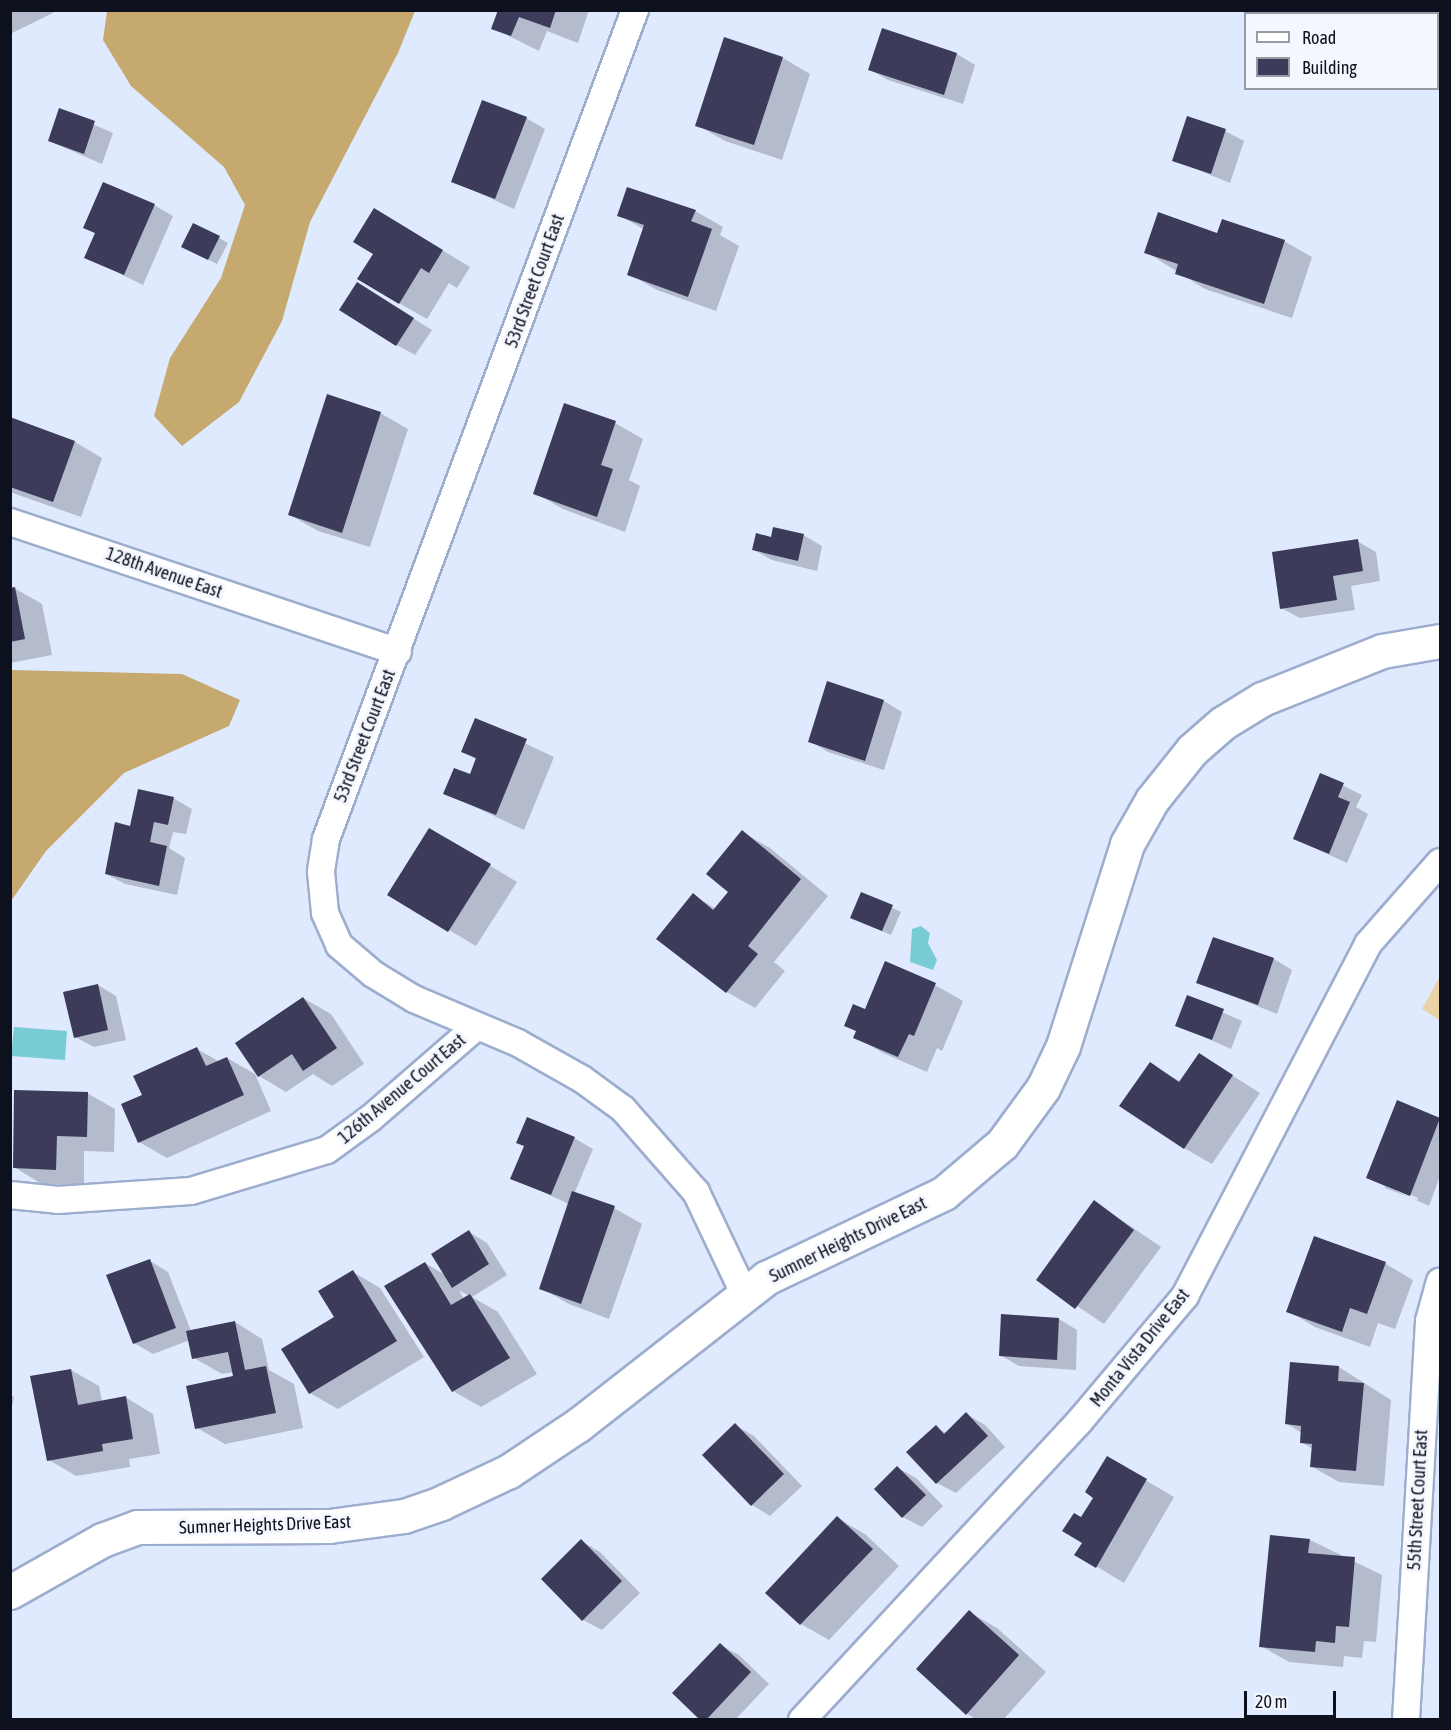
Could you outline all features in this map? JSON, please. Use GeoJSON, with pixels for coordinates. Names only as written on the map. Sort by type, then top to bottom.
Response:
{"type":"FeatureCollection","features":[{"type":"Feature","properties":{"kind":"street","name":"53rd Street Court East"},"geometry":{"type":"LineString","coordinates":[[635,10],[398,652],[326,839],[321,872],[326,913],[339,945],[373,974],[414,999],[476,1028],[518,1043],[582,1079],[623,1109],[696,1192],[745,1295]]}},
{"type":"Feature","properties":{"kind":"street","name":"128th Avenue East"},"geometry":{"type":"LineString","coordinates":[[10,522],[398,652]]}},
{"type":"Feature","properties":{"kind":"street","name":"Sumner Heights Drive East"},"geometry":{"type":"LineString","coordinates":[[10,1592],[102,1540],[136,1527],[329,1526],[404,1516],[441,1503],[509,1471],[578,1425],[766,1278],[944,1193],[1009,1136],[1033,1104],[1063,1046],[1127,844],[1152,800],[1192,750],[1222,723],[1262,699],[1382,651],[1440,641]]}},
{"type":"Feature","properties":{"kind":"street","name":"Monta Vista Drive East"},"geometry":{"type":"LineString","coordinates":[[802,1719],[1079,1422],[1185,1296],[1368,944],[1440,862]]}},
{"type":"Feature","properties":{"kind":"street","name":"126th Avenue Court East"},"geometry":{"type":"LineString","coordinates":[[10,1195],[58,1200],[191,1191],[327,1150],[371,1118],[476,1028]]}},
{"type":"Feature","properties":{"kind":"street","name":"55th Street Court East"},"geometry":{"type":"LineString","coordinates":[[1406,1719],[1429,1321],[1440,1281]]}},
{"type":"Feature","properties":{"kind":"shaded area"},"geometry":{"type":"Polygon","coordinates":[[[107,11],[415,11],[398,53],[310,222],[282,321],[239,402],[182,446],[154,416],[170,358],[221,278],[245,205],[224,167],[131,86],[103,40],[107,11]]]}},
{"type":"Feature","properties":{"kind":"shaded area"},"geometry":{"type":"Polygon","coordinates":[[[11,670],[182,674],[240,700],[229,726],[124,773],[46,851],[11,901],[11,670]]]}},
{"type":"Feature","properties":{"kind":"shaded area"},"geometry":{"type":"Polygon","coordinates":[[[921,926],[930,933],[928,943],[937,960],[933,970],[910,962],[912,929],[921,926]]]}},
{"type":"Feature","properties":{"kind":"shaded area"},"geometry":{"type":"Polygon","coordinates":[[[1440,976],[1440,1020],[1422,1009],[1440,976]]]}},
{"type":"Feature","properties":{"kind":"shaded area"},"geometry":{"type":"Polygon","coordinates":[[[14,1027],[67,1031],[65,1060],[11,1056],[14,1027]]]}},
{"type":"Feature","properties":{"kind":"building"},"geometry":{"type":"Polygon","coordinates":[[[498,10],[556,10],[550,28],[519,17],[511,36],[491,29],[498,10]]]}},
{"type":"Feature","properties":{"kind":"building"},"geometry":{"type":"Polygon","coordinates":[[[882,28],[957,53],[944,95],[868,70],[882,28]]]}},
{"type":"Feature","properties":{"kind":"building"},"geometry":{"type":"Polygon","coordinates":[[[724,37],[783,57],[754,145],[695,126],[724,37]]]}},
{"type":"Feature","properties":{"kind":"building"},"geometry":{"type":"Polygon","coordinates":[[[482,100],[527,117],[495,199],[451,182],[482,100]]]}},
{"type":"Feature","properties":{"kind":"building"},"geometry":{"type":"Polygon","coordinates":[[[59,108],[95,121],[84,154],[48,141],[59,108]]]}},
{"type":"Feature","properties":{"kind":"building"},"geometry":{"type":"Polygon","coordinates":[[[1187,116],[1226,129],[1211,174],[1172,161],[1187,116]]]}},
{"type":"Feature","properties":{"kind":"building"},"geometry":{"type":"Polygon","coordinates":[[[103,182],[155,204],[124,275],[84,258],[95,233],[83,228],[103,182]]]}},
{"type":"Feature","properties":{"kind":"building"},"geometry":{"type":"Polygon","coordinates":[[[627,187],[696,210],[691,221],[712,229],[688,297],[627,275],[644,225],[617,216],[627,187]]]}},
{"type":"Feature","properties":{"kind":"building"},"geometry":{"type":"Polygon","coordinates":[[[374,208],[443,250],[429,273],[421,268],[399,304],[357,279],[373,254],[353,242],[374,208]]]}},
{"type":"Feature","properties":{"kind":"building"},"geometry":{"type":"Polygon","coordinates":[[[1158,212],[1217,233],[1222,219],[1285,240],[1264,304],[1175,274],[1178,264],[1144,253],[1158,212]]]}},
{"type":"Feature","properties":{"kind":"building"},"geometry":{"type":"Polygon","coordinates":[[[193,223],[220,236],[208,260],[181,247],[193,223]]]}},
{"type":"Feature","properties":{"kind":"building"},"geometry":{"type":"Polygon","coordinates":[[[357,282],[414,318],[396,346],[339,310],[357,282]]]}},
{"type":"Feature","properties":{"kind":"building"},"geometry":{"type":"Polygon","coordinates":[[[327,394],[381,412],[342,533],[288,515],[327,394]]]}},
{"type":"Feature","properties":{"kind":"building"},"geometry":{"type":"Polygon","coordinates":[[[564,403],[616,421],[601,465],[613,469],[597,517],[533,494],[564,403]]]}},
{"type":"Feature","properties":{"kind":"building"},"geometry":{"type":"Polygon","coordinates":[[[10,417],[75,441],[53,502],[10,487],[10,417]]]}},
{"type":"Feature","properties":{"kind":"building"},"geometry":{"type":"Polygon","coordinates":[[[773,527],[804,534],[798,561],[752,550],[756,533],[771,537],[773,527]]]}},
{"type":"Feature","properties":{"kind":"building"},"geometry":{"type":"Polygon","coordinates":[[[1358,539],[1363,571],[1333,576],[1337,600],[1280,609],[1272,552],[1358,539]]]}},
{"type":"Feature","properties":{"kind":"building"},"geometry":{"type":"Polygon","coordinates":[[[15,587],[25,639],[10,642],[10,588],[15,587]]]}},
{"type":"Feature","properties":{"kind":"building"},"geometry":{"type":"Polygon","coordinates":[[[827,681],[884,700],[865,761],[808,742],[827,681]]]}},
{"type":"Feature","properties":{"kind":"building"},"geometry":{"type":"Polygon","coordinates":[[[475,718],[527,739],[496,815],[443,794],[454,768],[470,774],[476,758],[461,752],[475,718]]]}},
{"type":"Feature","properties":{"kind":"building"},"geometry":{"type":"Polygon","coordinates":[[[1320,773],[1344,783],[1338,797],[1350,802],[1329,854],[1293,839],[1320,773]]]}},
{"type":"Feature","properties":{"kind":"building"},"geometry":{"type":"Polygon","coordinates":[[[138,789],[174,797],[168,825],[154,822],[150,842],[167,846],[159,886],[105,874],[115,822],[130,826],[138,789]]]}},
{"type":"Feature","properties":{"kind":"building"},"geometry":{"type":"Polygon","coordinates":[[[429,828],[491,864],[448,932],[387,895],[429,828]]]}},
{"type":"Feature","properties":{"kind":"building"},"geometry":{"type":"Polygon","coordinates":[[[742,830],[801,879],[748,946],[758,954],[726,993],[656,939],[693,893],[713,910],[728,892],[706,874],[742,830]]]}},
{"type":"Feature","properties":{"kind":"building"},"geometry":{"type":"Polygon","coordinates":[[[861,892],[893,905],[882,931],[850,918],[861,892]]]}},
{"type":"Feature","properties":{"kind":"building"},"geometry":{"type":"Polygon","coordinates":[[[1213,937],[1274,958],[1258,1005],[1196,983],[1213,937]]]}},
{"type":"Feature","properties":{"kind":"building"},"geometry":{"type":"Polygon","coordinates":[[[885,961],[936,983],[914,1036],[909,1034],[898,1057],[853,1038],[856,1031],[844,1026],[853,1004],[865,1009],[885,961]]]}},
{"type":"Feature","properties":{"kind":"building"},"geometry":{"type":"Polygon","coordinates":[[[98,984],[108,1030],[74,1038],[63,992],[98,984]]]}},
{"type":"Feature","properties":{"kind":"building"},"geometry":{"type":"Polygon","coordinates":[[[1187,995],[1224,1009],[1212,1040],[1175,1026],[1187,995]]]}},
{"type":"Feature","properties":{"kind":"building"},"geometry":{"type":"Polygon","coordinates":[[[303,997],[337,1048],[303,1071],[292,1054],[258,1077],[235,1043],[303,997]]]}},
{"type":"Feature","properties":{"kind":"building"},"geometry":{"type":"Polygon","coordinates":[[[197,1047],[206,1066],[227,1057],[244,1095],[138,1143],[121,1104],[142,1095],[133,1076],[197,1047]]]}},
{"type":"Feature","properties":{"kind":"building"},"geometry":{"type":"Polygon","coordinates":[[[1199,1053],[1233,1075],[1184,1149],[1119,1106],[1150,1062],[1179,1082],[1199,1053]]]}},
{"type":"Feature","properties":{"kind":"building"},"geometry":{"type":"Polygon","coordinates":[[[14,1090],[88,1092],[87,1137],[57,1136],[56,1170],[13,1168],[14,1090]]]}},
{"type":"Feature","properties":{"kind":"building"},"geometry":{"type":"Polygon","coordinates":[[[1397,1100],[1440,1118],[1410,1196],[1366,1178],[1397,1100]]]}},
{"type":"Feature","properties":{"kind":"building"},"geometry":{"type":"Polygon","coordinates":[[[527,1117],[575,1137],[551,1195],[510,1179],[524,1146],[516,1143],[527,1117]]]}},
{"type":"Feature","properties":{"kind":"building"},"geometry":{"type":"Polygon","coordinates":[[[572,1191],[615,1206],[581,1304],[539,1289],[572,1191]]]}},
{"type":"Feature","properties":{"kind":"building"},"geometry":{"type":"Polygon","coordinates":[[[1094,1200],[1134,1230],[1075,1309],[1036,1280],[1094,1200]]]}},
{"type":"Feature","properties":{"kind":"building"},"geometry":{"type":"Polygon","coordinates":[[[469,1230],[489,1264],[452,1288],[431,1254],[469,1230]]]}},
{"type":"Feature","properties":{"kind":"building"},"geometry":{"type":"Polygon","coordinates":[[[1314,1236],[1386,1262],[1367,1314],[1350,1308],[1342,1332],[1286,1312],[1314,1236]]]}},
{"type":"Feature","properties":{"kind":"building"},"geometry":{"type":"Polygon","coordinates":[[[150,1259],[176,1328],[133,1344],[106,1275],[150,1259]]]}},
{"type":"Feature","properties":{"kind":"building"},"geometry":{"type":"Polygon","coordinates":[[[425,1262],[451,1305],[470,1294],[510,1358],[452,1392],[384,1286],[425,1262]]]}},
{"type":"Feature","properties":{"kind":"building"},"geometry":{"type":"Polygon","coordinates":[[[353,1270],[397,1341],[309,1394],[281,1349],[334,1317],[318,1291],[353,1270]]]}},
{"type":"Feature","properties":{"kind":"building"},"geometry":{"type":"Polygon","coordinates":[[[1001,1314],[1059,1318],[1057,1360],[999,1356],[1001,1314]]]}},
{"type":"Feature","properties":{"kind":"building"},"geometry":{"type":"Polygon","coordinates":[[[235,1321],[245,1370],[266,1366],[276,1413],[195,1429],[186,1386],[233,1376],[228,1352],[192,1359],[186,1331],[235,1321]]]}},
{"type":"Feature","properties":{"kind":"building"},"geometry":{"type":"Polygon","coordinates":[[[1290,1362],[1339,1366],[1338,1381],[1364,1383],[1356,1471],[1310,1467],[1312,1444],[1300,1443],[1301,1426],[1285,1424],[1290,1362]]]}},
{"type":"Feature","properties":{"kind":"building"},"geometry":{"type":"Polygon","coordinates":[[[71,1369],[78,1405],[126,1396],[133,1439],[102,1444],[103,1451],[47,1461],[30,1376],[71,1369]]]}},
{"type":"Feature","properties":{"kind":"building"},"geometry":{"type":"Polygon","coordinates":[[[966,1412],[988,1436],[936,1484],[906,1452],[936,1425],[944,1434],[966,1412]]]}},
{"type":"Feature","properties":{"kind":"building"},"geometry":{"type":"Polygon","coordinates":[[[735,1423],[784,1474],[751,1506],[702,1455],[735,1423]]]}},
{"type":"Feature","properties":{"kind":"building"},"geometry":{"type":"Polygon","coordinates":[[[1107,1456],[1147,1479],[1096,1568],[1074,1555],[1082,1543],[1062,1531],[1074,1513],[1081,1517],[1093,1498],[1085,1492],[1107,1456]]]}},
{"type":"Feature","properties":{"kind":"building"},"geometry":{"type":"Polygon","coordinates":[[[897,1466],[926,1495],[902,1518],[874,1489],[897,1466]]]}},
{"type":"Feature","properties":{"kind":"building"},"geometry":{"type":"Polygon","coordinates":[[[837,1516],[873,1549],[800,1625],[765,1593],[837,1516]]]}},
{"type":"Feature","properties":{"kind":"building"},"geometry":{"type":"Polygon","coordinates":[[[1270,1535],[1310,1539],[1308,1553],[1355,1557],[1349,1627],[1336,1626],[1335,1643],[1316,1641],[1315,1652],[1259,1647],[1270,1535]]]}},
{"type":"Feature","properties":{"kind":"building"},"geometry":{"type":"Polygon","coordinates":[[[581,1539],[622,1581],[582,1621],[541,1579],[581,1539]]]}},
{"type":"Feature","properties":{"kind":"building"},"geometry":{"type":"Polygon","coordinates":[[[969,1610],[1019,1655],[966,1715],[916,1669],[969,1610]]]}},
{"type":"Feature","properties":{"kind":"building"},"geometry":{"type":"Polygon","coordinates":[[[720,1643],[751,1672],[706,1720],[700,1720],[672,1693],[720,1643]]]}}]}
